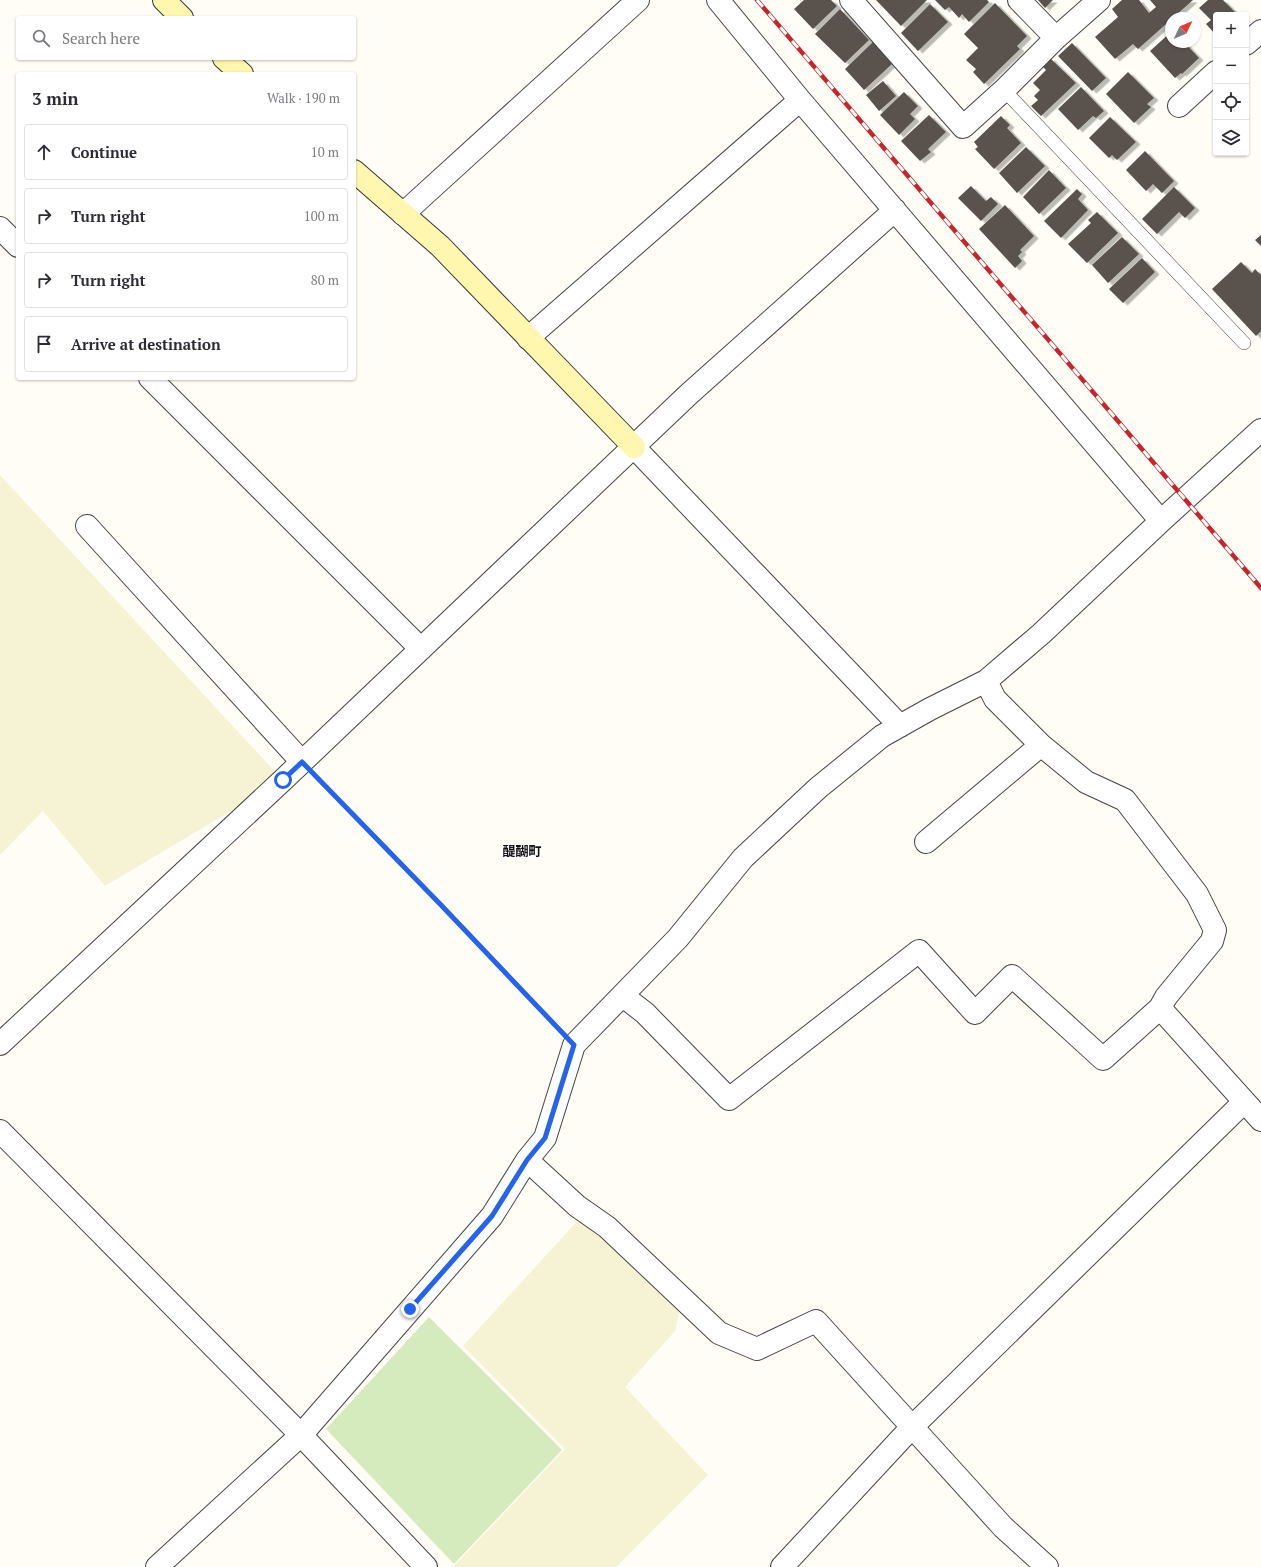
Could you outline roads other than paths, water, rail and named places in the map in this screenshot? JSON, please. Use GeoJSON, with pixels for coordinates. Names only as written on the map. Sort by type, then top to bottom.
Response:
{"type":"FeatureCollection","features":[{"type":"Feature","properties":{"kind":"street"},"geometry":{"type":"LineString","coordinates":[[164,0],[180,16]]}},
{"type":"Feature","properties":{"kind":"street"},"geometry":{"type":"LineString","coordinates":[[403,214],[638,0]]}},
{"type":"Feature","properties":{"kind":"street"},"geometry":{"type":"LineString","coordinates":[[718,0],[800,100],[1161,521]]}},
{"type":"Feature","properties":{"kind":"street"},"geometry":{"type":"LineString","coordinates":[[851,0],[963,127],[1004,90],[1056,38],[1100,0]]}},
{"type":"Feature","properties":{"kind":"street"},"geometry":{"type":"LineString","coordinates":[[1019,0],[1056,38]]}},
{"type":"Feature","properties":{"kind":"street"},"geometry":{"type":"LineString","coordinates":[[1249,41],[1261,31]]}},
{"type":"Feature","properties":{"kind":"street"},"geometry":{"type":"LineString","coordinates":[[226,60],[240,72]]}},
{"type":"Feature","properties":{"kind":"street"},"geometry":{"type":"LineString","coordinates":[[1179,106],[1213,75]]}},
{"type":"Feature","properties":{"kind":"street"},"geometry":{"type":"LineString","coordinates":[[528,338],[800,100]]}},
{"type":"Feature","properties":{"kind":"street"},"geometry":{"type":"LineString","coordinates":[[356,173],[440,246],[900,726]]}},
{"type":"Feature","properties":{"kind":"street"},"geometry":{"type":"LineString","coordinates":[[0,1044],[302,762],[634,448],[689,394],[894,210]]}},
{"type":"Feature","properties":{"kind":"street"},"geometry":{"type":"LineString","coordinates":[[0,228],[16,244]]}},
{"type":"Feature","properties":{"kind":"street"},"geometry":{"type":"LineString","coordinates":[[152,380],[421,649]]}},
{"type":"Feature","properties":{"kind":"street"},"geometry":{"type":"LineString","coordinates":[[157,1567],[301,1435],[492,1216],[527,1160],[545,1138],[574,1045],[678,938],[743,858],[818,788],[882,736],[986,681],[1041,634],[1161,521],[1261,430]]}},
{"type":"Feature","properties":{"kind":"street"},"geometry":{"type":"LineString","coordinates":[[87,526],[302,762]]}},
{"type":"Feature","properties":{"kind":"street"},"geometry":{"type":"LineString","coordinates":[[623,996],[645,1013],[729,1099],[919,951],[974,1013],[1012,976],[1103,1060],[1160,1008],[1166,997],[1212,940],[1215,930],[1197,894],[1125,800],[1086,782],[1041,745],[995,699],[986,681]]}},
{"type":"Feature","properties":{"kind":"street"},"geometry":{"type":"LineString","coordinates":[[926,842],[1041,745]]}},
{"type":"Feature","properties":{"kind":"street"},"geometry":{"type":"LineString","coordinates":[[1160,1008],[1261,1120]]}},
{"type":"Feature","properties":{"kind":"street"},"geometry":{"type":"LineString","coordinates":[[782,1567],[912,1427],[1244,1102]]}},
{"type":"Feature","properties":{"kind":"street"},"geometry":{"type":"LineString","coordinates":[[0,1131],[301,1435],[426,1567]]}},
{"type":"Feature","properties":{"kind":"street"},"geometry":{"type":"LineString","coordinates":[[527,1160],[577,1206],[607,1227],[719,1333],[757,1349],[816,1321],[1003,1527],[1047,1567]]}},
{"type":"Feature","properties":{"kind":"lane"},"geometry":{"type":"LineString","coordinates":[[1004,90],[1244,343]]}},
{"type":"Feature","properties":{"kind":"railway"},"geometry":{"type":"LineString","coordinates":[[757,0],[1261,588]]}},
{"type":"Feature","properties":{"kind":"district","name":"醍醐町"},"geometry":{"type":"Point","coordinates":[522,851]}}]}
